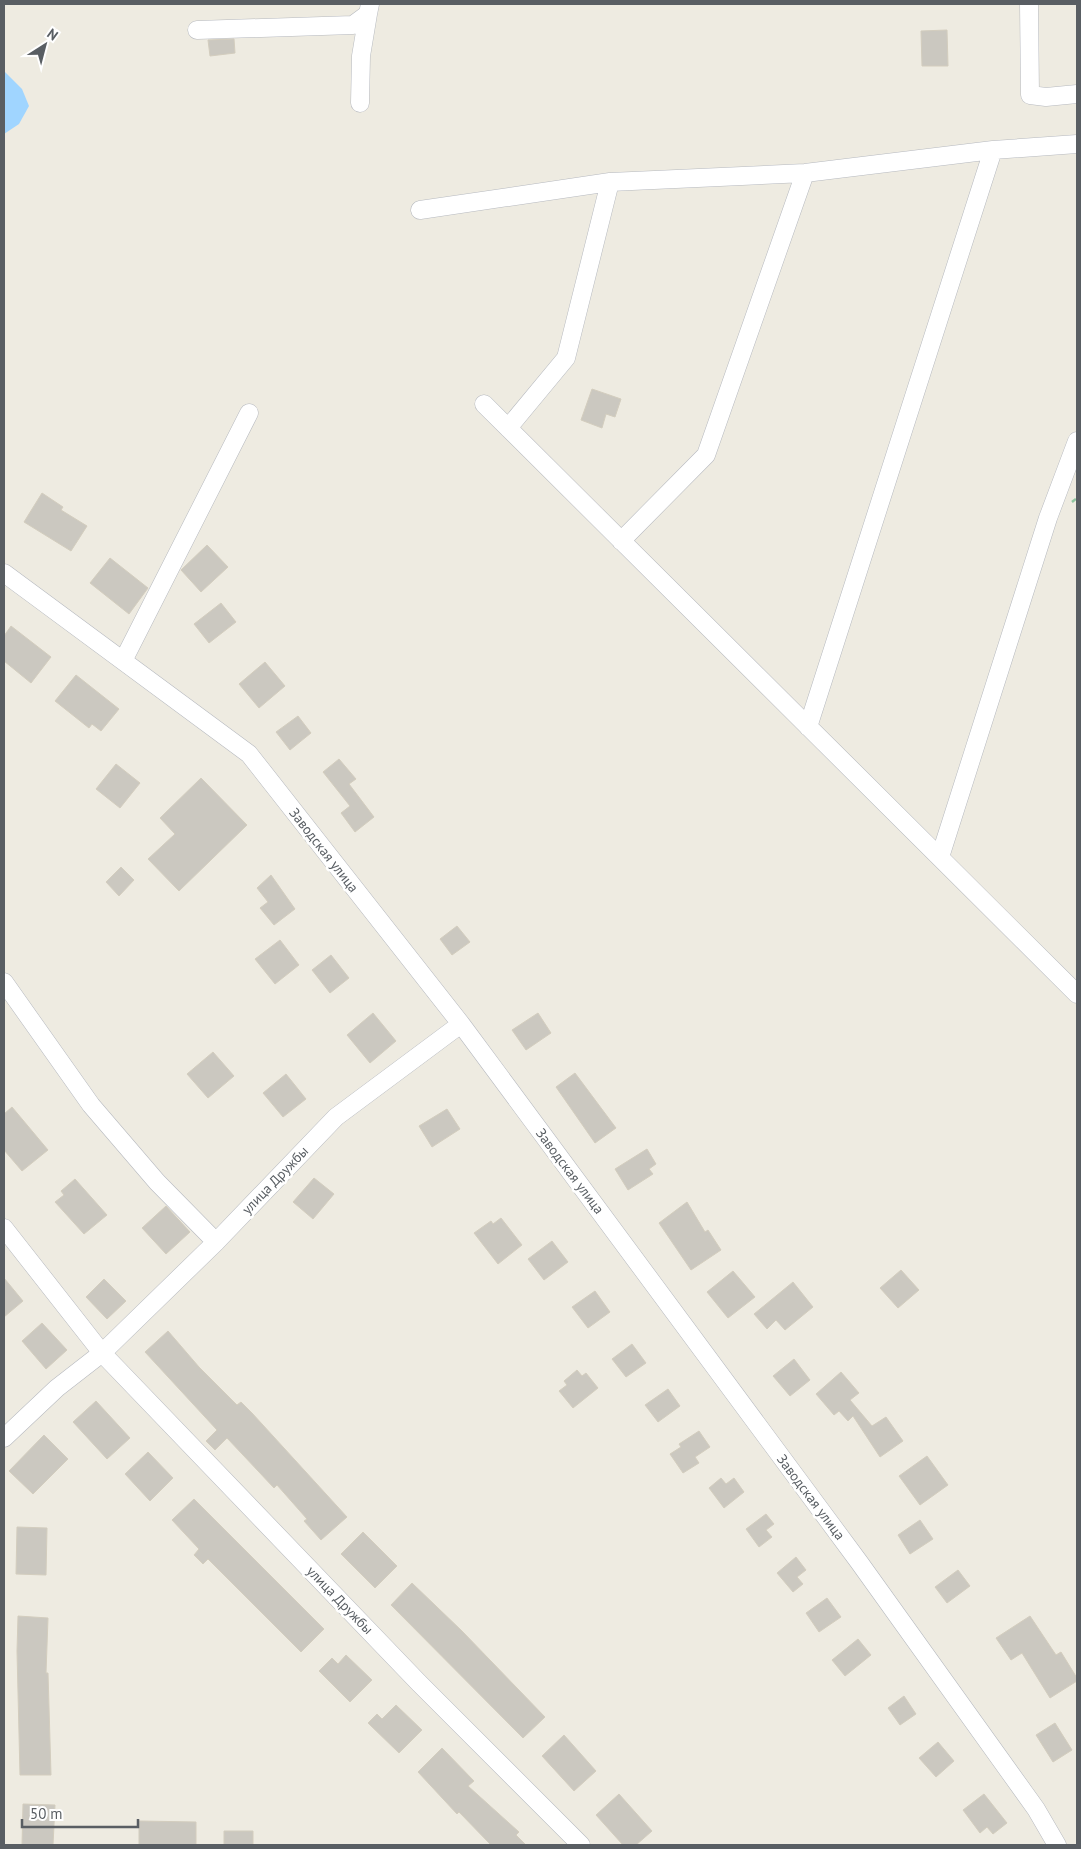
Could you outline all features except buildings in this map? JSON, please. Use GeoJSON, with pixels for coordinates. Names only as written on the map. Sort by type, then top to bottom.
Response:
{"type":"FeatureCollection","features":[{"type":"Feature","properties":{"kind":"street"},"geometry":{"type":"LineString","coordinates":[[1029,4],[1030,95],[1046,97],[1077,94]]}},
{"type":"Feature","properties":{"kind":"street"},"geometry":{"type":"LineString","coordinates":[[198,30],[353,25],[369,9]]}},
{"type":"Feature","properties":{"kind":"street"},"geometry":{"type":"LineString","coordinates":[[360,103],[361,56],[369,9]]}},
{"type":"Feature","properties":{"kind":"street"},"geometry":{"type":"LineString","coordinates":[[420,210],[610,182],[805,173],[993,150],[1077,144]]}},
{"type":"Feature","properties":{"kind":"street"},"geometry":{"type":"LineString","coordinates":[[808,727],[993,150]]}},
{"type":"Feature","properties":{"kind":"street"},"geometry":{"type":"LineString","coordinates":[[621,540],[706,455],[805,173]]}},
{"type":"Feature","properties":{"kind":"street"},"geometry":{"type":"LineString","coordinates":[[508,428],[566,358],[610,182]]}},
{"type":"Feature","properties":{"kind":"street"},"geometry":{"type":"LineString","coordinates":[[484,404],[1077,994]]}},
{"type":"Feature","properties":{"kind":"street"},"geometry":{"type":"LineString","coordinates":[[123,661],[249,413]]}},
{"type":"Feature","properties":{"kind":"street"},"geometry":{"type":"LineString","coordinates":[[940,857],[1048,518],[1077,441]]}},
{"type":"Feature","properties":{"kind":"street","name":"Заводская улица"},"geometry":{"type":"LineString","coordinates":[[4,573],[249,754],[461,1024],[859,1562],[1036,1809],[1057,1845]]}},
{"type":"Feature","properties":{"kind":"street"},"geometry":{"type":"LineString","coordinates":[[4,982],[92,1105],[157,1182],[216,1242]]}},
{"type":"Feature","properties":{"kind":"street","name":"улица Дружбы"},"geometry":{"type":"LineString","coordinates":[[4,1438],[57,1388],[102,1353],[216,1242],[336,1118],[461,1024]]}},
{"type":"Feature","properties":{"kind":"street","name":"улица Дружбы"},"geometry":{"type":"LineString","coordinates":[[4,1228],[102,1353],[419,1683],[581,1845]]}},
{"type":"Feature","properties":{"kind":"water"},"geometry":{"type":"Polygon","coordinates":[[[4,71],[22,89],[29,106],[19,124],[4,134],[4,71]]]}}]}
